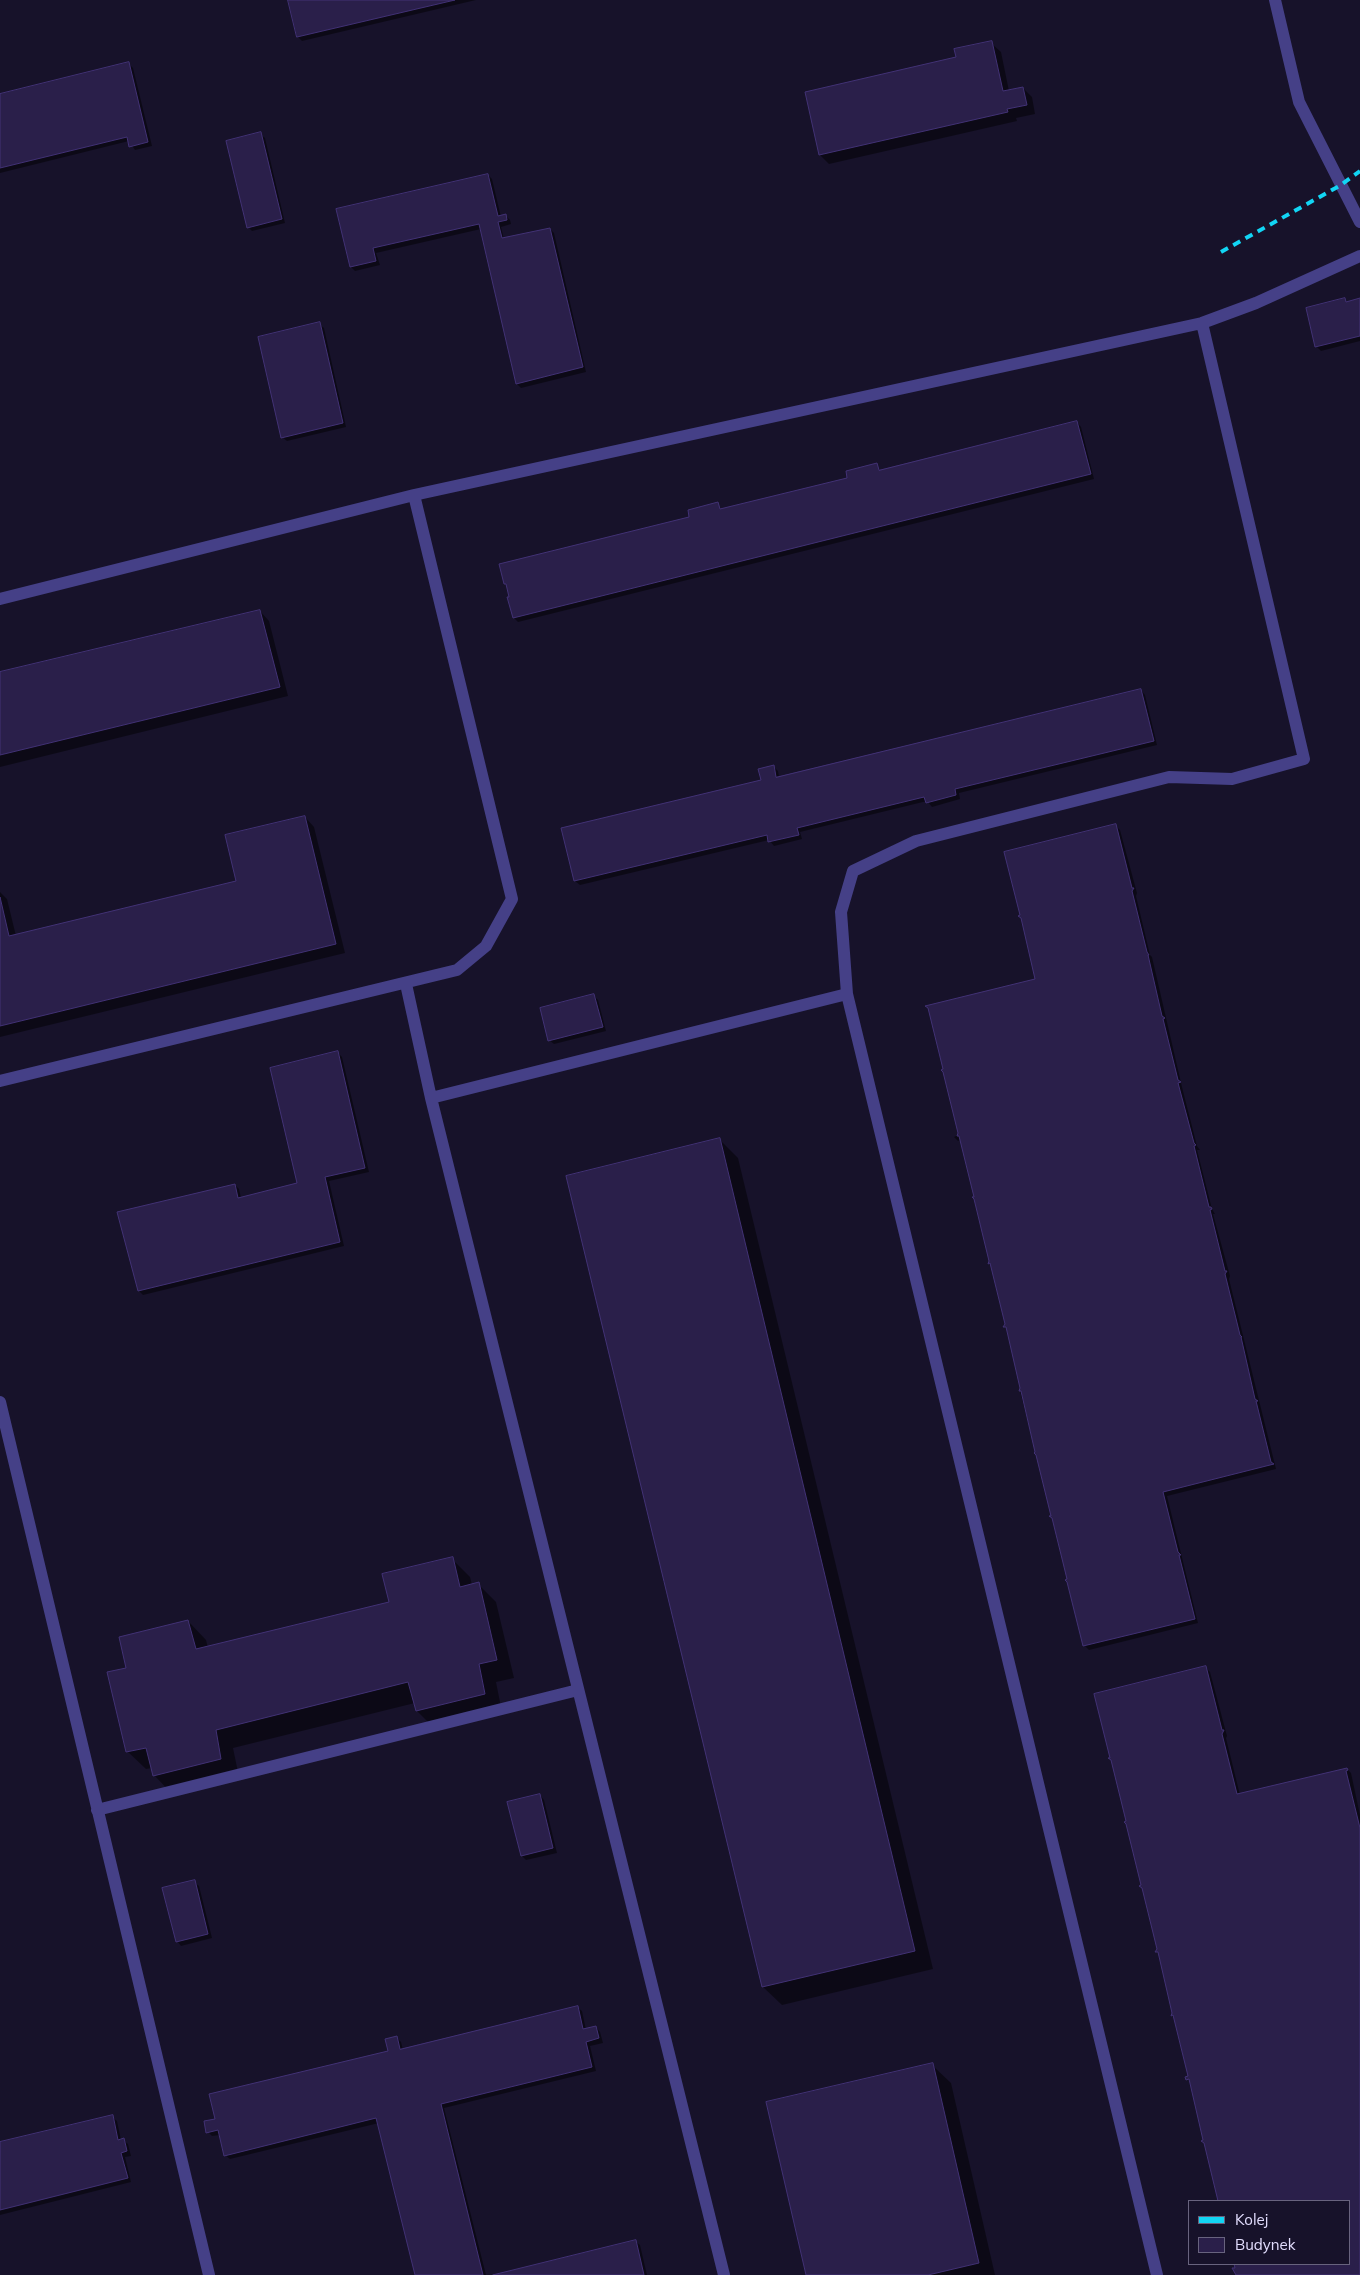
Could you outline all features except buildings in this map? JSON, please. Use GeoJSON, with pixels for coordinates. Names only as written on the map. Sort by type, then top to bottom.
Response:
{"type":"FeatureCollection","features":[{"type":"Feature","properties":{"kind":"lane"},"geometry":{"type":"LineString","coordinates":[[1275,0],[1299,102],[1360,222]]}},
{"type":"Feature","properties":{"kind":"lane"},"geometry":{"type":"LineString","coordinates":[[0,599],[414,495],[1202,323],[1256,303],[1360,256]]}},
{"type":"Feature","properties":{"kind":"lane"},"geometry":{"type":"LineString","coordinates":[[1157,2275],[846,994],[841,912],[853,871],[916,842],[1169,777],[1232,779],[1304,759],[1202,323]]}},
{"type":"Feature","properties":{"kind":"lane"},"geometry":{"type":"LineString","coordinates":[[0,1082],[457,970],[486,946],[512,899],[414,495]]}},
{"type":"Feature","properties":{"kind":"lane"},"geometry":{"type":"LineString","coordinates":[[406,984],[431,1098],[724,2275]]}},
{"type":"Feature","properties":{"kind":"lane"},"geometry":{"type":"LineString","coordinates":[[431,1098],[846,994]]}},
{"type":"Feature","properties":{"kind":"lane"},"geometry":{"type":"LineString","coordinates":[[0,1402],[209,2275]]}},
{"type":"Feature","properties":{"kind":"lane"},"geometry":{"type":"LineString","coordinates":[[97,1810],[578,1690]]}},
{"type":"Feature","properties":{"kind":"railway"},"geometry":{"type":"LineString","coordinates":[[1221,252],[1341,185],[1360,171]]}}]}
